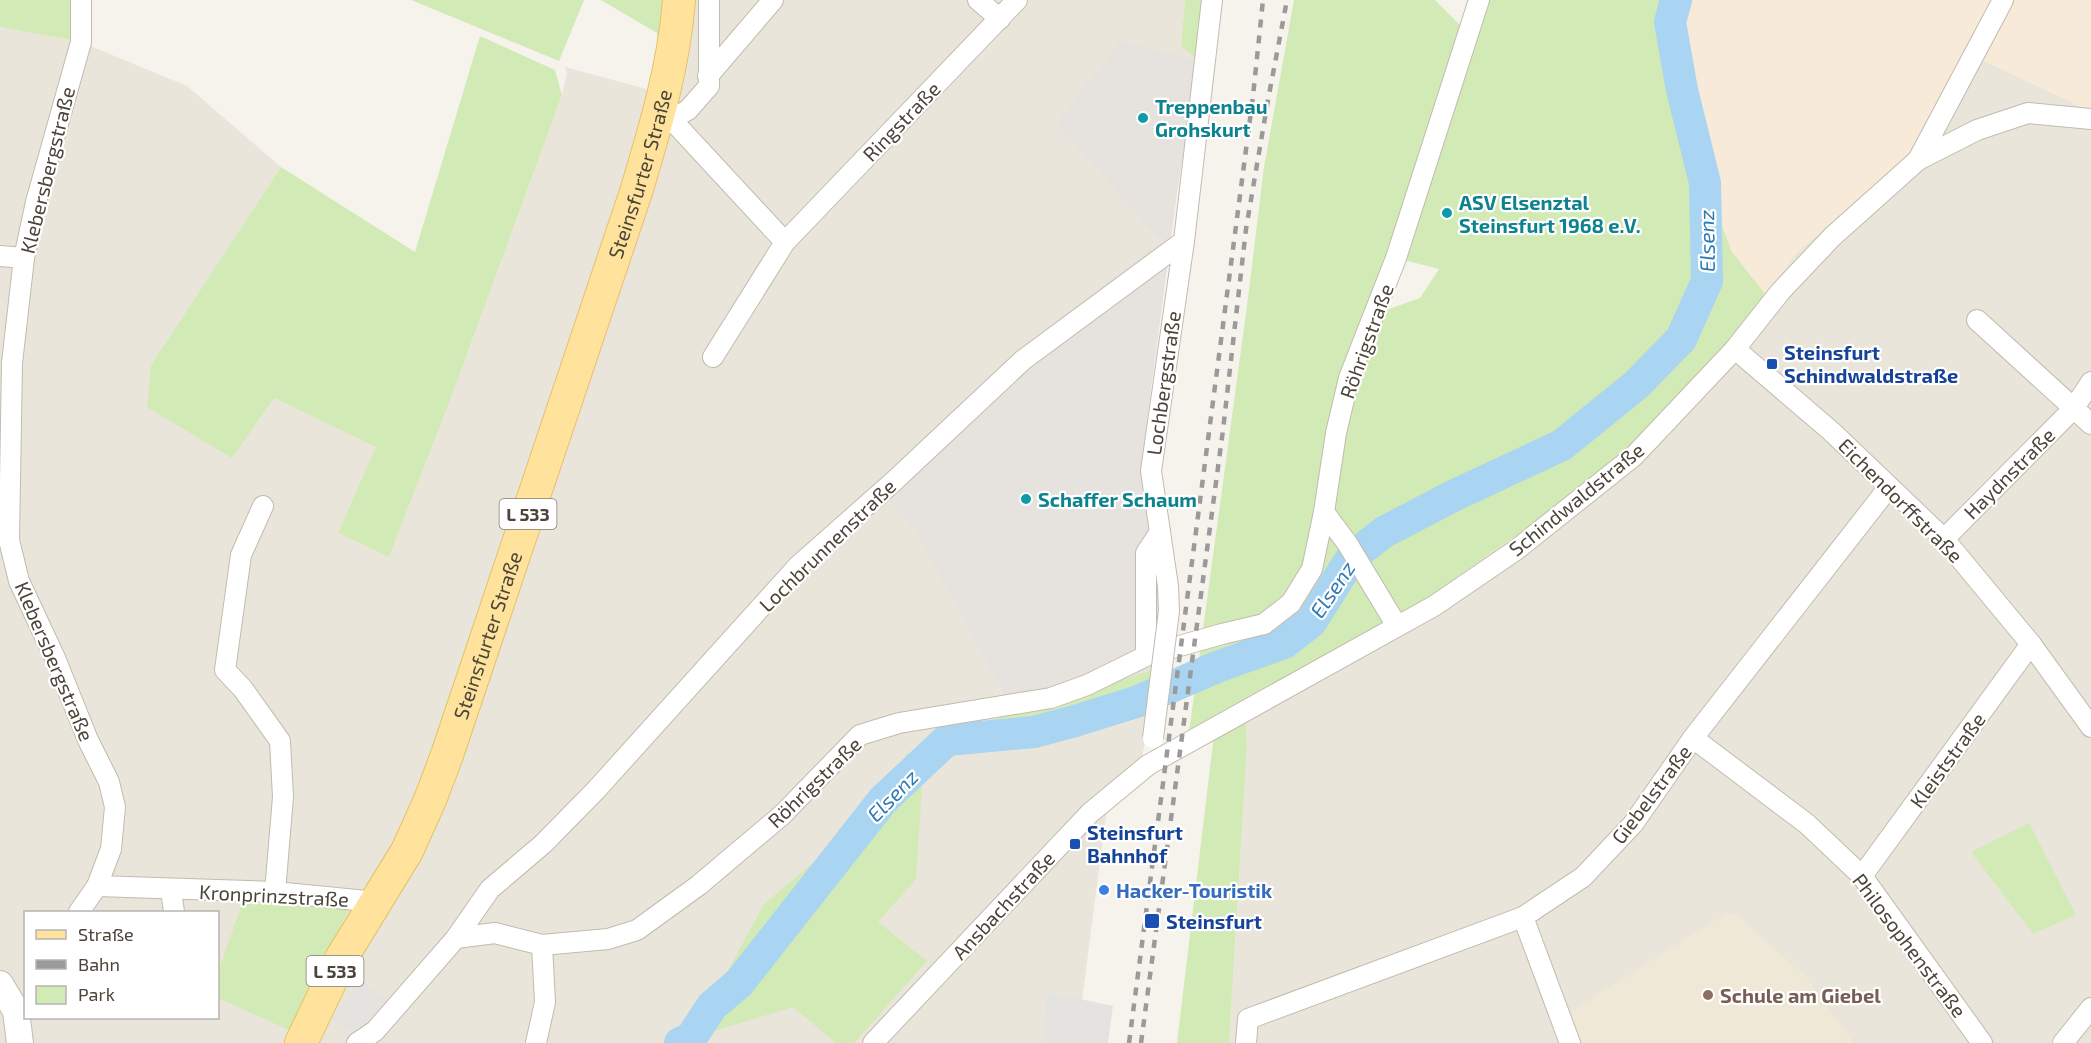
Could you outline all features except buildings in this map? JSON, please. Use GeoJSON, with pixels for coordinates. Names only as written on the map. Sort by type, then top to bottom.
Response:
{"type":"FeatureCollection","features":[{"type":"Feature","properties":{"kind":"main road","name":"Steinsfurter Straße"},"geometry":{"type":"LineString","coordinates":[[308,1042],[342,957],[408,850],[447,755],[636,192],[665,118],[679,0]]}},
{"type":"Feature","properties":{"kind":"street","name":"Klebersbergstraße"},"geometry":{"type":"LineString","coordinates":[[81,0],[81,42],[36,202],[24,258],[12,363],[9,540],[19,581],[55,658],[88,740],[109,782],[115,807],[111,849],[96,886]]}},
{"type":"Feature","properties":{"kind":"street"},"geometry":{"type":"LineString","coordinates":[[710,0],[709,87],[688,110],[665,118],[784,242]]}},
{"type":"Feature","properties":{"kind":"street"},"geometry":{"type":"LineString","coordinates":[[708,76],[773,0]]}},
{"type":"Feature","properties":{"kind":"street"},"geometry":{"type":"LineString","coordinates":[[978,0],[1000,19]]}},
{"type":"Feature","properties":{"kind":"street","name":"Ringstraße"},"geometry":{"type":"LineString","coordinates":[[713,357],[784,242],[1017,0]]}},
{"type":"Feature","properties":{"kind":"street","name":"Lochbergstraße"},"geometry":{"type":"LineString","coordinates":[[1148,765],[1154,738],[1169,610],[1168,586],[1151,471],[1184,241],[1212,0]]}},
{"type":"Feature","properties":{"kind":"street","name":"Röhrigstraße"},"geometry":{"type":"LineString","coordinates":[[456,938],[495,933],[542,945],[608,939],[637,930],[699,885],[782,815],[861,735],[899,723],[1051,698],[1087,686],[1146,656],[1264,624],[1291,603],[1312,570],[1324,513],[1336,433],[1349,378],[1396,258],[1479,0]]}},
{"type":"Feature","properties":{"kind":"street","name":"Schindwaldstraße"},"geometry":{"type":"LineString","coordinates":[[1918,160],[2003,0]]}},
{"type":"Feature","properties":{"kind":"street","name":"Schindwaldstraße"},"geometry":{"type":"LineString","coordinates":[[1168,754],[1434,606],[1516,550],[1634,456],[1735,349],[1780,292],[1832,237],[1918,160],[1977,130],[2028,113],[2091,119]]}},
{"type":"Feature","properties":{"kind":"street","name":"Lochbrunnenstraße"},"geometry":{"type":"LineString","coordinates":[[456,938],[490,889],[543,844],[596,790],[798,566],[893,482],[1023,360],[1184,241]]}},
{"type":"Feature","properties":{"kind":"street"},"geometry":{"type":"LineString","coordinates":[[0,256],[24,258]]}},
{"type":"Feature","properties":{"kind":"street"},"geometry":{"type":"LineString","coordinates":[[1977,320],[2091,424]]}},
{"type":"Feature","properties":{"kind":"street","name":"Eichendorffstraße"},"geometry":{"type":"LineString","coordinates":[[1735,349],[1831,431],[1944,539],[2031,644],[2091,727]]}},
{"type":"Feature","properties":{"kind":"street","name":"Haydnstraße"},"geometry":{"type":"LineString","coordinates":[[1944,539],[2074,408],[2091,382]]}},
{"type":"Feature","properties":{"kind":"street","name":"Giebelstraße"},"geometry":{"type":"LineString","coordinates":[[1246,1043],[1248,1019],[1523,917],[1583,877],[1633,824],[1693,738],[1889,487]]}},
{"type":"Feature","properties":{"kind":"street"},"geometry":{"type":"LineString","coordinates":[[263,506],[242,555],[225,670],[243,689],[280,741],[283,797],[275,892]]}},
{"type":"Feature","properties":{"kind":"street"},"geometry":{"type":"LineString","coordinates":[[1324,513],[1347,543],[1396,626]]}},
{"type":"Feature","properties":{"kind":"street"},"geometry":{"type":"LineString","coordinates":[[1146,656],[1146,553],[1160,532]]}},
{"type":"Feature","properties":{"kind":"street","name":"Kleiststraße"},"geometry":{"type":"LineString","coordinates":[[1862,876],[2031,644]]}},
{"type":"Feature","properties":{"kind":"street","name":"Philosophenstraße"},"geometry":{"type":"LineString","coordinates":[[1693,738],[1807,824],[1862,876],[1982,1043]]}},
{"type":"Feature","properties":{"kind":"street","name":"Ansbachstraße"},"geometry":{"type":"LineString","coordinates":[[873,1043],[1090,813],[1148,765],[1168,754]]}},
{"type":"Feature","properties":{"kind":"street"},"geometry":{"type":"LineString","coordinates":[[81,911],[96,886]]}},
{"type":"Feature","properties":{"kind":"street","name":"Kronprinzstraße"},"geometry":{"type":"LineString","coordinates":[[96,886],[275,892],[377,902]]}},
{"type":"Feature","properties":{"kind":"street","name":"Kronprinzstraße"},"geometry":{"type":"LineString","coordinates":[[171,890],[174,911]]}},
{"type":"Feature","properties":{"kind":"street"},"geometry":{"type":"LineString","coordinates":[[1523,917],[1570,1043]]}},
{"type":"Feature","properties":{"kind":"street"},"geometry":{"type":"LineString","coordinates":[[357,1043],[375,1031],[456,938]]}},
{"type":"Feature","properties":{"kind":"street"},"geometry":{"type":"LineString","coordinates":[[536,1043],[545,1002],[542,945]]}},
{"type":"Feature","properties":{"kind":"street"},"geometry":{"type":"LineString","coordinates":[[0,984],[21,1003],[20,1043]]}},
{"type":"Feature","properties":{"kind":"street"},"geometry":{"type":"LineString","coordinates":[[2063,1043],[2091,1008]]}},
{"type":"Feature","properties":{"kind":"shaded area"},"geometry":{"type":"Polygon","coordinates":[[[691,0],[1185,0],[1181,46],[1198,60],[1057,122],[1159,241],[1016,352],[875,487],[912,527],[1000,688],[1011,713],[904,755],[922,771],[962,735],[1026,736],[1072,729],[1151,706],[1141,764],[1107,808],[1082,1000],[1047,992],[1042,1043],[0,1043],[0,27],[81,42],[187,86],[281,167],[151,365],[274,398],[377,447],[338,533],[389,557],[451,398],[562,95],[567,73],[565,67],[676,97],[692,35],[691,0]]]}},
{"type":"Feature","properties":{"kind":"shaded area"},"geometry":{"type":"Polygon","coordinates":[[[1686,0],[2091,0],[2091,111],[1965,52],[1909,154],[1795,254],[1766,295],[1732,252],[1718,216],[1682,6],[1686,0]]]}},
{"type":"Feature","properties":{"kind":"shaded area"},"geometry":{"type":"Polygon","coordinates":[[[1120,42],[1198,60],[1177,193],[1141,465],[1149,503],[1171,560],[1155,669],[1011,713],[1000,688],[912,527],[875,487],[1016,352],[1159,241],[1056,122],[1120,42]]]}},
{"type":"Feature","properties":{"kind":"shaded area"},"geometry":{"type":"Polygon","coordinates":[[[1965,52],[2091,111],[2091,1043],[1229,1043],[1247,747],[1245,701],[1416,607],[1502,545],[1560,508],[1711,363],[1766,295],[1795,254],[1909,154],[1965,52]]]}},
{"type":"Feature","properties":{"kind":"shaded area","name":"Schule am Giebel"},"geometry":{"type":"Polygon","coordinates":[[[1726,913],[1737,915],[1804,975],[1854,1043],[1575,1043],[1566,1015],[1726,913]]]}},
{"type":"Feature","properties":{"kind":"shaded area"},"geometry":{"type":"Polygon","coordinates":[[[361,980],[387,1000],[366,1023],[351,1032],[332,1018],[361,980]]]}},
{"type":"Feature","properties":{"kind":"shaded area"},"geometry":{"type":"Polygon","coordinates":[[[1047,992],[1113,1006],[1108,1043],[1042,1043],[1047,992]]]}},
{"type":"Feature","properties":{"kind":"green space"},"geometry":{"type":"Polygon","coordinates":[[[0,0],[81,0],[81,42],[0,27],[0,0]]]}},
{"type":"Feature","properties":{"kind":"green space"},"geometry":{"type":"Polygon","coordinates":[[[411,0],[584,0],[559,61],[411,0]]]}},
{"type":"Feature","properties":{"kind":"green space"},"geometry":{"type":"Polygon","coordinates":[[[601,0],[664,0],[658,49],[657,33],[601,0]]]}},
{"type":"Feature","properties":{"kind":"green space"},"geometry":{"type":"Polygon","coordinates":[[[1185,0],[1207,0],[1198,60],[1181,46],[1185,0]]]}},
{"type":"Feature","properties":{"kind":"green space"},"geometry":{"type":"Polygon","coordinates":[[[1294,0],[1435,0],[1469,34],[1480,0],[1686,0],[1682,6],[1718,216],[1732,252],[1766,295],[1711,363],[1632,448],[1560,508],[1502,545],[1415,607],[1245,701],[1247,747],[1229,1043],[1177,1043],[1213,743],[1209,721],[1189,732],[1264,167],[1294,0]],[[1396,258],[1375,314],[1420,298],[1439,269],[1396,258]]]}},
{"type":"Feature","properties":{"kind":"green space"},"geometry":{"type":"Polygon","coordinates":[[[480,36],[555,70],[562,95],[451,398],[389,557],[338,533],[376,447],[274,398],[232,458],[147,407],[151,365],[281,167],[415,252],[480,36]]]}},
{"type":"Feature","properties":{"kind":"green space"},"geometry":{"type":"Polygon","coordinates":[[[1155,669],[1151,706],[1072,729],[1026,736],[963,735],[923,771],[916,879],[878,922],[927,961],[854,1043],[836,1043],[793,1007],[691,1038],[764,904],[922,771],[904,755],[1011,713],[1155,669]]]}},
{"type":"Feature","properties":{"kind":"green space"},"geometry":{"type":"Polygon","coordinates":[[[2029,823],[2076,915],[2033,934],[1971,852],[2029,823]]]}},
{"type":"Feature","properties":{"kind":"green space"},"geometry":{"type":"Polygon","coordinates":[[[242,903],[350,907],[289,1030],[219,998],[219,970],[242,903]]]}},
{"type":"Feature","properties":{"kind":"waterway","name":"Elsenz"},"geometry":{"type":"LineString","coordinates":[[680,1043],[691,1038],[712,1006],[739,983],[883,800],[947,740],[1034,732],[1075,721],[1136,702],[1217,667],[1284,643],[1311,622],[1352,557],[1384,532],[1453,496],[1562,445],[1636,385],[1681,339],[1707,281],[1705,183],[1682,90],[1670,22],[1676,0]]}},
{"type":"Feature","properties":{"kind":"railway"},"geometry":{"type":"LineString","coordinates":[[1129,1043],[1253,96],[1263,0]]}},
{"type":"Feature","properties":{"kind":"railway"},"geometry":{"type":"LineString","coordinates":[[1141,1043],[1223,430],[1246,229],[1287,0]]}},
{"type":"Feature","properties":{"kind":"place","name":"Treppenbau Grohskurt"},"geometry":{"type":"Point","coordinates":[1143,118]}},
{"type":"Feature","properties":{"kind":"place","name":"ASV Elsenztal Steinsfurt 1968 e.V."},"geometry":{"type":"Point","coordinates":[1447,213]}},
{"type":"Feature","properties":{"kind":"place","name":"Steinsfurt Schindwaldstraße"},"geometry":{"type":"Point","coordinates":[1772,364]}},
{"type":"Feature","properties":{"kind":"place","name":"Schaffer Schaum"},"geometry":{"type":"Point","coordinates":[1026,499]}},
{"type":"Feature","properties":{"kind":"place","name":"Steinsfurt Bahnhof"},"geometry":{"type":"Point","coordinates":[1075,844]}},
{"type":"Feature","properties":{"kind":"place","name":"Hacker-Touristik"},"geometry":{"type":"Point","coordinates":[1104,890]}},
{"type":"Feature","properties":{"kind":"place","name":"Steinsfurt"},"geometry":{"type":"Point","coordinates":[1152,921]}},
{"type":"Feature","properties":{"kind":"place","name":"Schule am Giebel"},"geometry":{"type":"Point","coordinates":[1708,995]}}]}
